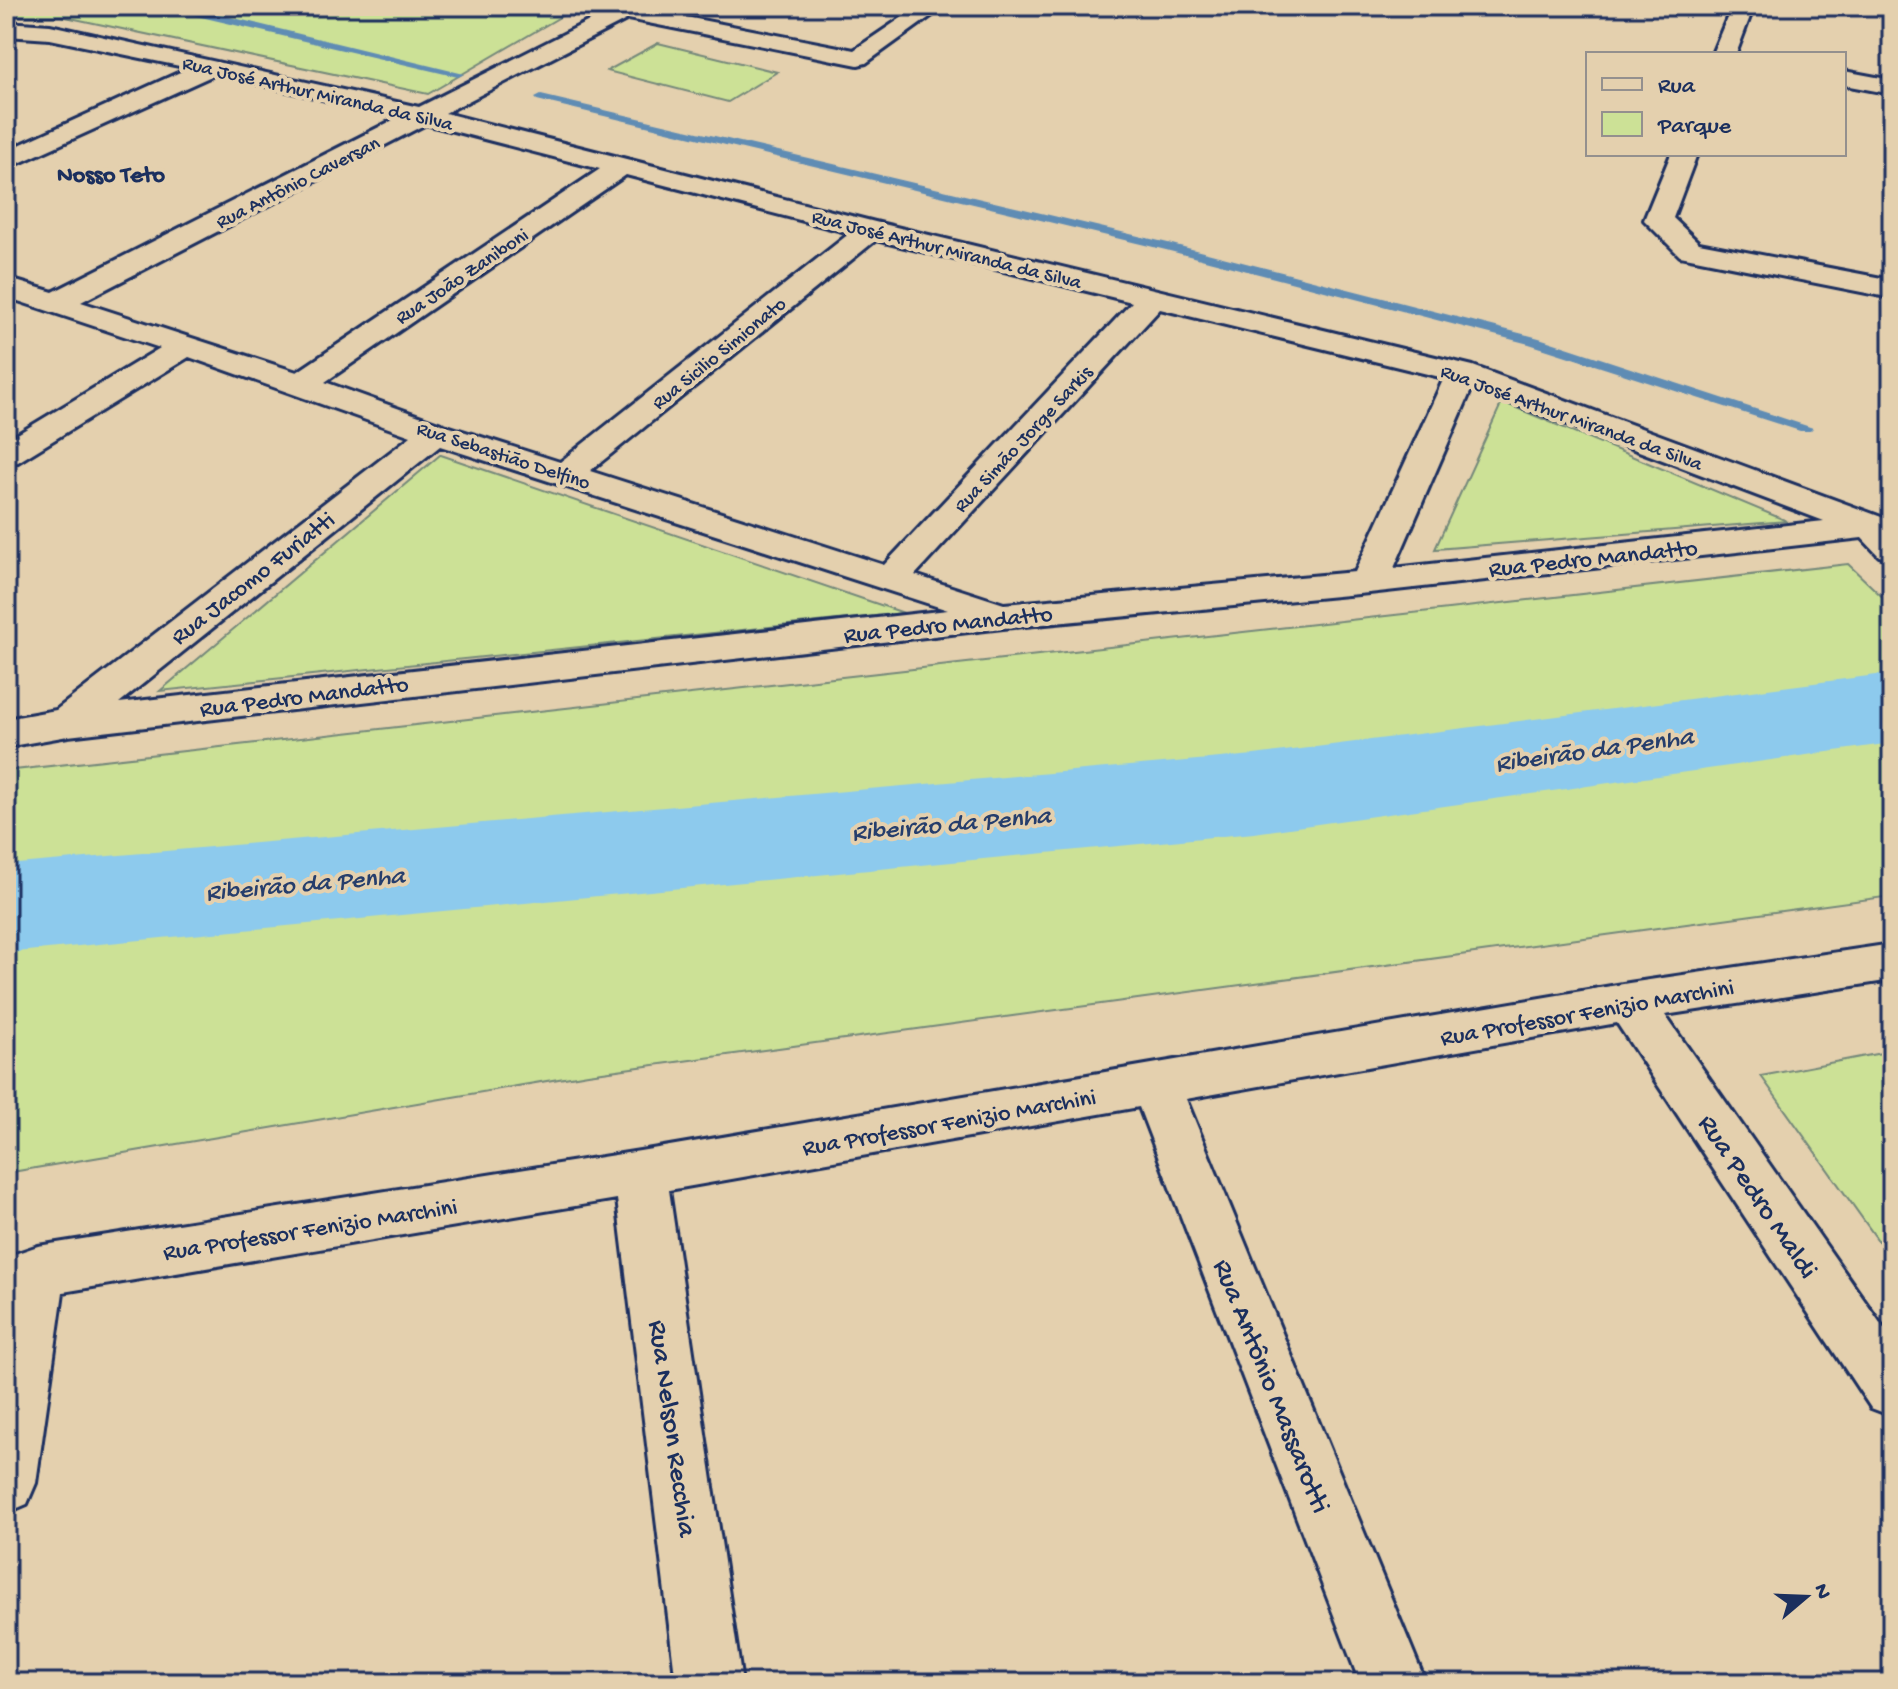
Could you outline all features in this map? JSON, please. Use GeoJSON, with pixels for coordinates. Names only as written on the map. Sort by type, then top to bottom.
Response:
{"type":"FeatureCollection","features":[{"type":"Feature","properties":{"kind":"street"},"geometry":{"type":"LineString","coordinates":[[595,6],[630,9],[858,58],[934,6]]}},
{"type":"Feature","properties":{"kind":"street"},"geometry":{"type":"LineString","coordinates":[[1725,52],[1743,6]]}},
{"type":"Feature","properties":{"kind":"street","name":"Rua Antônio Caversan"},"geometry":{"type":"LineString","coordinates":[[55,303],[630,9]]}},
{"type":"Feature","properties":{"kind":"street","name":"Rua José Arthur Miranda da Silva"},"geometry":{"type":"LineString","coordinates":[[6,29],[50,32],[426,116],[871,230],[1462,373],[1885,533]]}},
{"type":"Feature","properties":{"kind":"street"},"geometry":{"type":"LineString","coordinates":[[6,161],[213,66]]}},
{"type":"Feature","properties":{"kind":"street"},"geometry":{"type":"LineString","coordinates":[[1846,78],[1892,87]]}},
{"type":"Feature","properties":{"kind":"street"},"geometry":{"type":"LineString","coordinates":[[1683,156],[1658,220],[1690,250],[1892,289]]}},
{"type":"Feature","properties":{"kind":"street","name":"Rua João Zaniboni"},"geometry":{"type":"LineString","coordinates":[[301,384],[620,167]]}},
{"type":"Feature","properties":{"kind":"street","name":"Rua Sicilio Simionato"},"geometry":{"type":"LineString","coordinates":[[566,474],[871,230]]}},
{"type":"Feature","properties":{"kind":"street","name":"Rua Sebastião Delfino"},"geometry":{"type":"LineString","coordinates":[[6,287],[301,384],[435,433],[1003,616]]}},
{"type":"Feature","properties":{"kind":"street","name":"Rua Simão Jorge Sarkis"},"geometry":{"type":"LineString","coordinates":[[891,579],[1153,298]]}},
{"type":"Feature","properties":{"kind":"street"},"geometry":{"type":"LineString","coordinates":[[6,455],[184,347]]}},
{"type":"Feature","properties":{"kind":"street"},"geometry":{"type":"LineString","coordinates":[[1369,582],[1462,373]]}},
{"type":"Feature","properties":{"kind":"street","name":"Rua Jacomo Furiatti"},"geometry":{"type":"LineString","coordinates":[[68,722],[435,433]]}},
{"type":"Feature","properties":{"kind":"street","name":"Rua Pedro Mandatto"},"geometry":{"type":"LineString","coordinates":[[6,733],[68,722],[1003,616],[1885,533]]}},
{"type":"Feature","properties":{"kind":"street","name":"Rua Professor Fenizio Marchini"},"geometry":{"type":"LineString","coordinates":[[22,1277],[1156,1086],[1629,1002],[1892,962]]}},
{"type":"Feature","properties":{"kind":"street","name":"Rua Pedro Maldi"},"geometry":{"type":"LineString","coordinates":[[1629,1002],[1892,1389]]}},
{"type":"Feature","properties":{"kind":"street","name":"Rua Antônio Massarotti"},"geometry":{"type":"LineString","coordinates":[[1156,1086],[1393,1683]]}},
{"type":"Feature","properties":{"kind":"street","name":"Rua Nelson Recchia"},"geometry":{"type":"LineString","coordinates":[[640,1173],[709,1683]]}},
{"type":"Feature","properties":{"kind":"street"},"geometry":{"type":"LineString","coordinates":[[6,1483],[22,1277]]}},
{"type":"Feature","properties":{"kind":"green space"},"geometry":{"type":"Polygon","coordinates":[[[6,6],[527,6],[565,14],[428,94],[61,16],[6,16],[6,6]]]}},
{"type":"Feature","properties":{"kind":"green space"},"geometry":{"type":"Polygon","coordinates":[[[658,43],[777,72],[728,102],[607,71],[658,43]]]}},
{"type":"Feature","properties":{"kind":"green space"},"geometry":{"type":"Polygon","coordinates":[[[1502,402],[1787,521],[1435,549],[1502,402]]]}},
{"type":"Feature","properties":{"kind":"green space"},"geometry":{"type":"Polygon","coordinates":[[[441,455],[904,613],[160,691],[441,455]]]}},
{"type":"Feature","properties":{"kind":"green space"},"geometry":{"type":"Polygon","coordinates":[[[1848,564],[1892,606],[1892,896],[588,1074],[6,1173],[6,771],[1848,564]]]}},
{"type":"Feature","properties":{"kind":"green space"},"geometry":{"type":"Polygon","coordinates":[[[1892,1051],[1892,1260],[1761,1076],[1892,1051]]]}},
{"type":"Feature","properties":{"kind":"waterway"},"geometry":{"type":"LineString","coordinates":[[159,6],[197,12],[458,74]]}},
{"type":"Feature","properties":{"kind":"waterway"},"geometry":{"type":"LineString","coordinates":[[541,98],[1168,247],[1534,341],[1805,428]]}},
{"type":"Feature","properties":{"kind":"waterway","name":"Ribeirão da Penha"},"geometry":{"type":"LineString","coordinates":[[6,909],[1254,794],[1892,708]]}},
{"type":"Feature","properties":{"kind":"district","name":"Nosso Teto"},"geometry":{"type":"Point","coordinates":[111,173]}}]}
